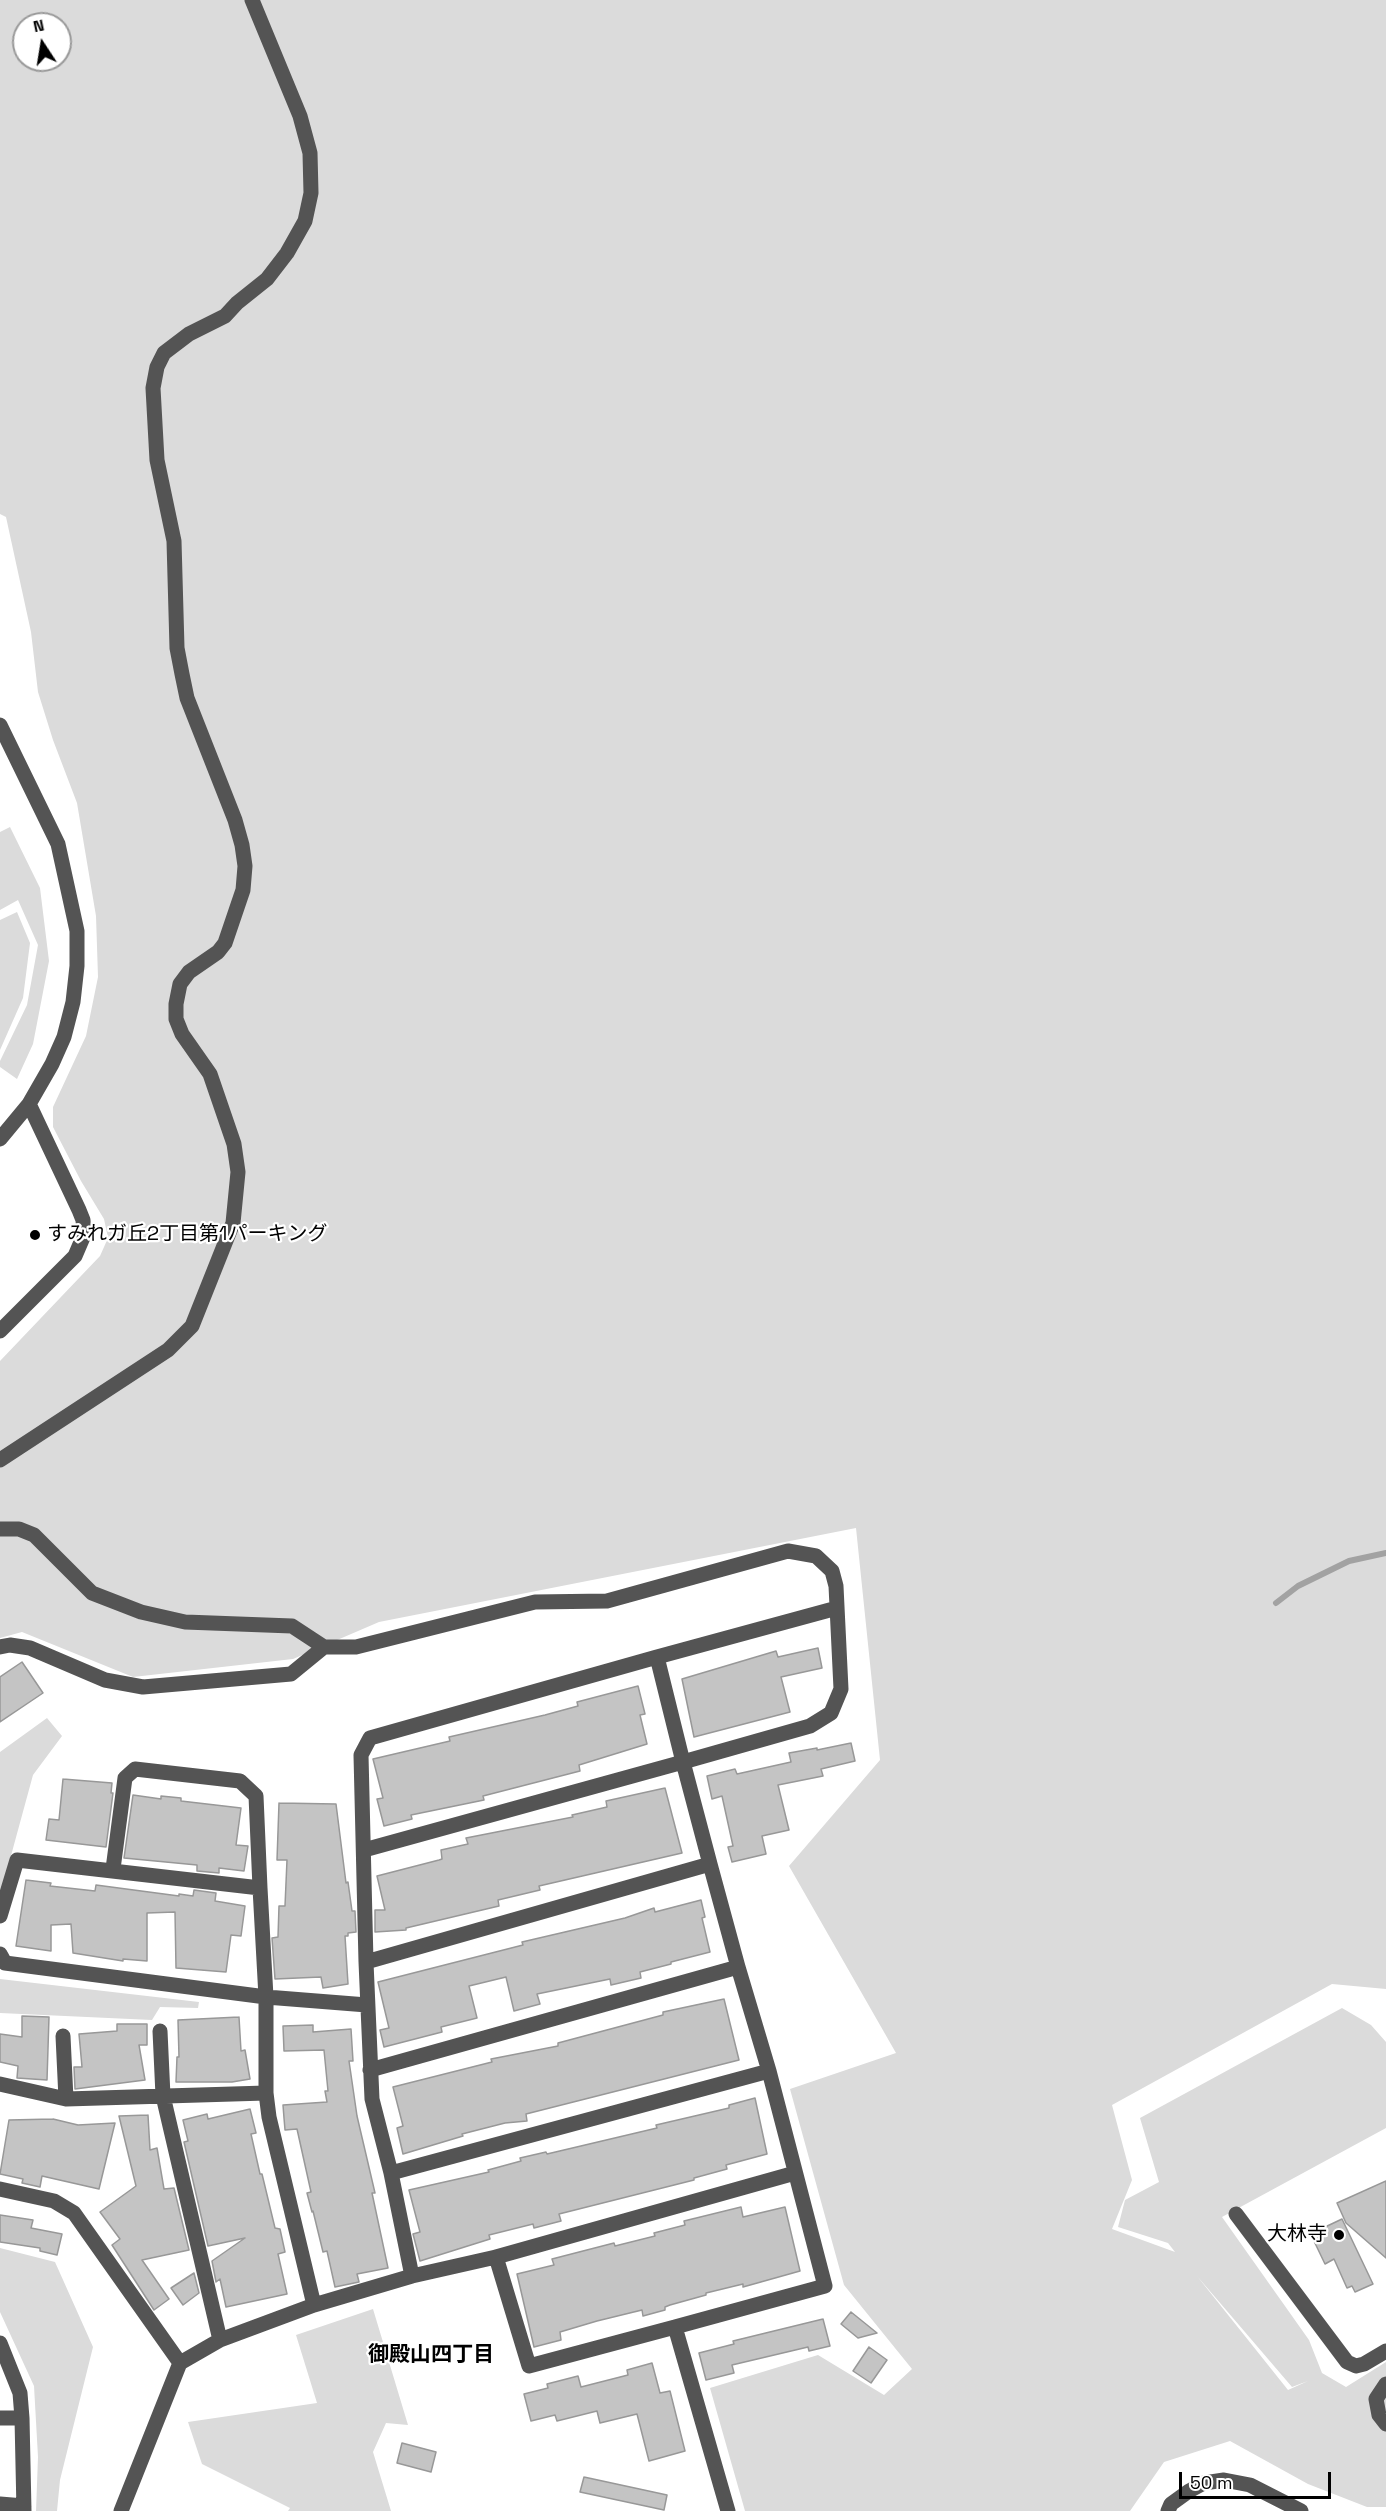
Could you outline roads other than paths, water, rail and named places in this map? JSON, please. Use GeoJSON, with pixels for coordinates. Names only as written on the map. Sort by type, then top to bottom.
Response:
{"type":"FeatureCollection","features":[{"type":"Feature","properties":{"kind":"street"},"geometry":{"type":"LineString","coordinates":[[0,1460],[168,1350],[192,1326],[233,1223],[238,1172],[234,1144],[210,1074],[182,1034],[176,1019],[176,1004],[180,984],[189,972],[218,952],[225,943],[243,890],[242,845],[235,820],[187,698],[182,674],[177,648],[174,541],[157,460],[153,388],[157,367],[164,353],[189,334],[225,316],[237,303],[267,279],[287,253],[305,221],[311,193],[310,153],[300,116],[252,0]]}},
{"type":"Feature","properties":{"kind":"street"},"geometry":{"type":"LineString","coordinates":[[0,725],[58,844],[77,932],[77,966],[73,1002],[63,1037],[52,1064],[29,1104],[0,1139]]}},
{"type":"Feature","properties":{"kind":"street"},"geometry":{"type":"LineString","coordinates":[[0,1331],[75,1257],[84,1235],[83,1220],[79,1209],[29,1104]]}},
{"type":"Feature","properties":{"kind":"street"},"geometry":{"type":"LineString","coordinates":[[0,1529],[19,1529],[34,1535],[92,1593],[141,1612],[185,1622],[292,1626],[324,1647],[356,1647],[535,1602],[607,1600],[788,1551],[816,1556],[832,1571],[836,1586],[841,1689],[831,1713],[810,1726],[364,1850]]}},
{"type":"Feature","properties":{"kind":"street"},"geometry":{"type":"LineString","coordinates":[[412,2276],[391,2173],[372,2099],[367,2005],[361,1755],[369,1738],[837,1608]]}},
{"type":"Feature","properties":{"kind":"street"},"geometry":{"type":"LineString","coordinates":[[0,1647],[10,1645],[30,1648],[105,1680],[143,1687],[291,1674],[324,1647]]}},
{"type":"Feature","properties":{"kind":"street"},"geometry":{"type":"LineString","coordinates":[[496,2257],[529,2366],[825,2286],[769,2071],[710,1864],[657,1657]]}},
{"type":"Feature","properties":{"kind":"street"},"geometry":{"type":"LineString","coordinates":[[113,1869],[125,1778],[135,1769],[240,1781],[256,1796],[266,1997],[266,2093],[269,2117],[314,2305]]}},
{"type":"Feature","properties":{"kind":"street"},"geometry":{"type":"LineString","coordinates":[[0,1916],[17,1860],[113,1869],[260,1888]]}},
{"type":"Feature","properties":{"kind":"street"},"geometry":{"type":"LineString","coordinates":[[366,1962],[710,1864]]}},
{"type":"Feature","properties":{"kind":"street"},"geometry":{"type":"LineString","coordinates":[[0,1954],[5,1963],[266,1997],[367,2005]]}},
{"type":"Feature","properties":{"kind":"street"},"geometry":{"type":"LineString","coordinates":[[370,2070],[738,1967]]}},
{"type":"Feature","properties":{"kind":"street"},"geometry":{"type":"LineString","coordinates":[[160,2031],[163,2096],[220,2340]]}},
{"type":"Feature","properties":{"kind":"street"},"geometry":{"type":"LineString","coordinates":[[63,2036],[66,2099]]}},
{"type":"Feature","properties":{"kind":"street"},"geometry":{"type":"LineString","coordinates":[[391,2173],[769,2071]]}},
{"type":"Feature","properties":{"kind":"street"},"geometry":{"type":"LineString","coordinates":[[0,2084],[66,2099],[266,2093]]}},
{"type":"Feature","properties":{"kind":"street"},"geometry":{"type":"LineString","coordinates":[[121,2511],[180,2363],[220,2340],[314,2305],[412,2276],[496,2257],[795,2173]]}},
{"type":"Feature","properties":{"kind":"street"},"geometry":{"type":"LineString","coordinates":[[0,2189],[54,2201],[74,2213],[180,2363]]}},
{"type":"Feature","properties":{"kind":"street"},"geometry":{"type":"LineString","coordinates":[[1236,2214],[1347,2362],[1356,2366],[1364,2364],[1386,2351]]}},
{"type":"Feature","properties":{"kind":"street"},"geometry":{"type":"LineString","coordinates":[[675,2327],[728,2511]]}},
{"type":"Feature","properties":{"kind":"street"},"geometry":{"type":"LineString","coordinates":[[0,2343],[20,2393],[24,2509],[0,2504]]}},
{"type":"Feature","properties":{"kind":"street"},"geometry":{"type":"LineString","coordinates":[[1386,2384],[1376,2399],[1379,2415],[1386,2424]]}},
{"type":"Feature","properties":{"kind":"street"},"geometry":{"type":"LineString","coordinates":[[0,2418],[22,2418]]}},
{"type":"Feature","properties":{"kind":"street"},"geometry":{"type":"LineString","coordinates":[[1168,2511],[1171,2504],[1189,2491],[1204,2483],[1224,2481],[1250,2485],[1301,2511]]}},
{"type":"Feature","properties":{"kind":"waterway"},"geometry":{"type":"LineString","coordinates":[[1276,1603],[1298,1586],[1349,1561],[1386,1553]]}},
{"type":"Feature","properties":{"kind":"place","name":"すみれガ丘2丁目第1パーキング"},"geometry":{"type":"Point","coordinates":[35,1235]}},
{"type":"Feature","properties":{"kind":"place","name":"大林寺"},"geometry":{"type":"Point","coordinates":[1339,2235]}},
{"type":"Feature","properties":{"kind":"district","name":"御殿山四丁目"},"geometry":{"type":"Point","coordinates":[431,2355]}}]}
